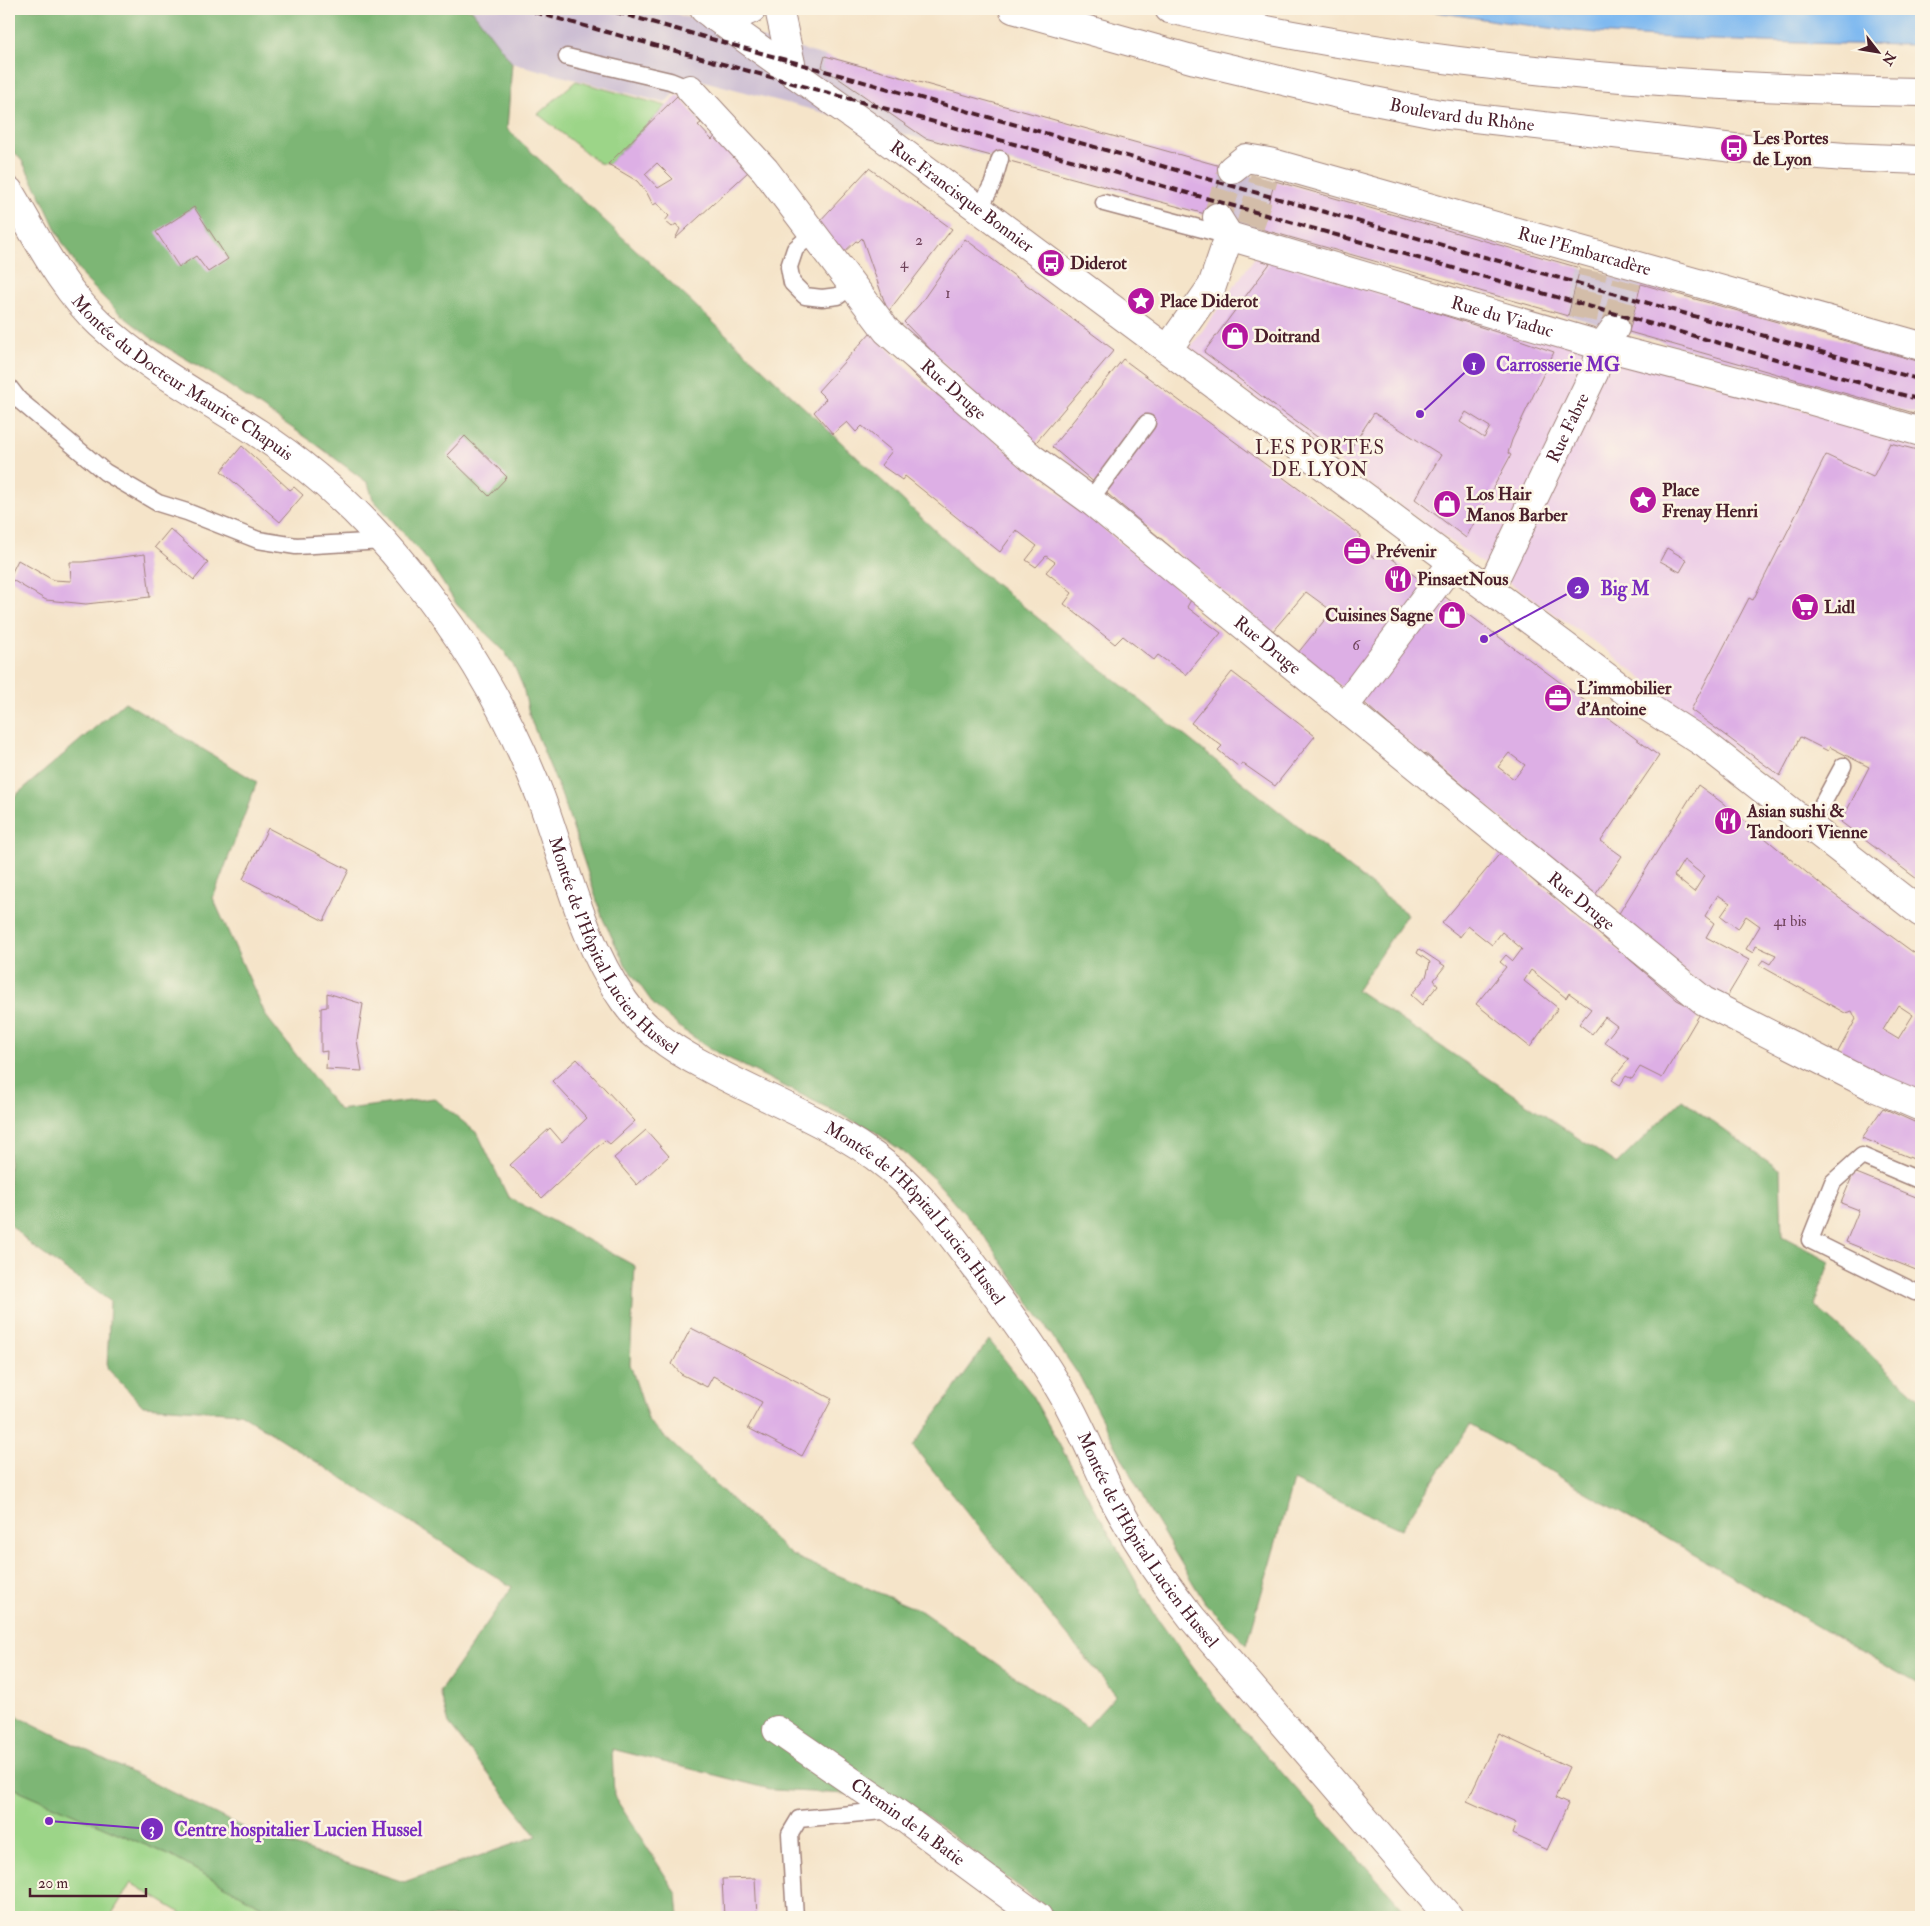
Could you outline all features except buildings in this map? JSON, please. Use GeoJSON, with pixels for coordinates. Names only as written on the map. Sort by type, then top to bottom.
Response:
{"type":"FeatureCollection","features":[{"type":"Feature","properties":{"kind":"street","name":"Rue Francisque Bonnier"},"geometry":{"type":"LineString","coordinates":[[709,12],[738,15],[752,9]]}},
{"type":"Feature","properties":{"kind":"street"},"geometry":{"type":"LineString","coordinates":[[780,9],[794,73]]}},
{"type":"Feature","properties":{"kind":"street","name":"Boulevard du Rhône"},"geometry":{"type":"LineString","coordinates":[[1013,9],[1195,60],[1334,93],[1440,114],[1734,148],[1845,158],[1921,160]]}},
{"type":"Feature","properties":{"kind":"street"},"geometry":{"type":"LineString","coordinates":[[1170,9],[1344,44],[1490,65],[1622,79],[1836,91],[1921,92]]}},
{"type":"Feature","properties":{"kind":"street","name":"Rue Francisque Bonnier"},"geometry":{"type":"LineString","coordinates":[[709,12],[873,130],[1640,702],[1705,744],[1921,913]]}},
{"type":"Feature","properties":{"kind":"street","name":"Rue Druge"},"geometry":{"type":"LineString","coordinates":[[690,90],[765,170],[888,331],[1032,458],[1090,500],[1704,1001],[1876,1088],[1921,1107]]}},
{"type":"Feature","properties":{"kind":"street","name":"Rue l'Embarcadère"},"geometry":{"type":"LineString","coordinates":[[1253,167],[1595,264],[1921,346]]}},
{"type":"Feature","properties":{"kind":"street","name":"Montée du Docteur Maurice Chapuis"},"geometry":{"type":"LineString","coordinates":[[9,191],[52,267],[69,290],[98,322],[129,349],[159,370],[295,459],[316,476],[384,541]]}},
{"type":"Feature","properties":{"kind":"street"},"geometry":{"type":"LineString","coordinates":[[1168,349],[1212,286],[1232,226]]}},
{"type":"Feature","properties":{"kind":"street","name":"Rue du Viaduc"},"geometry":{"type":"LineString","coordinates":[[1232,226],[1609,337],[1798,397],[1921,432]]}},
{"type":"Feature","properties":{"kind":"street"},"geometry":{"type":"LineString","coordinates":[[1583,319],[1609,337]]}},
{"type":"Feature","properties":{"kind":"street","name":"Rue Fabre"},"geometry":{"type":"LineString","coordinates":[[1490,589],[1609,337]]}},
{"type":"Feature","properties":{"kind":"street","name":"Montée de l'Hôpital Lucien Hussel"},"geometry":{"type":"LineString","coordinates":[[384,541],[456,632],[509,723],[539,794],[590,938],[609,977],[625,1003],[649,1030],[683,1054],[726,1078],[830,1129],[876,1156],[903,1179],[935,1214],[1015,1321],[1063,1395],[1112,1496],[1161,1578],[1192,1618],[1449,1917]]}},
{"type":"Feature","properties":{"kind":"street"},"geometry":{"type":"LineString","coordinates":[[1344,707],[1453,562]]}},
{"type":"Feature","properties":{"kind":"street","name":"Chemin de la Batie"},"geometry":{"type":"LineString","coordinates":[[777,1730],[892,1810],[1038,1917]]}},
{"type":"Feature","properties":{"kind":"lane"},"geometry":{"type":"LineString","coordinates":[[567,58],[670,81],[690,90]]}},
{"type":"Feature","properties":{"kind":"lane"},"geometry":{"type":"LineString","coordinates":[[979,210],[993,183],[1000,159]]}},
{"type":"Feature","properties":{"kind":"lane"},"geometry":{"type":"LineString","coordinates":[[1104,203],[1232,226]]}},
{"type":"Feature","properties":{"kind":"lane"},"geometry":{"type":"LineString","coordinates":[[813,233],[795,249],[788,267],[792,283],[805,296],[822,298],[838,296],[853,285]]}},
{"type":"Feature","properties":{"kind":"lane"},"geometry":{"type":"LineString","coordinates":[[9,387],[19,400],[105,472],[158,503],[187,512],[258,540],[296,546],[384,541]]}},
{"type":"Feature","properties":{"kind":"lane"},"geometry":{"type":"LineString","coordinates":[[1090,500],[1147,423]]}},
{"type":"Feature","properties":{"kind":"lane"},"geometry":{"type":"LineString","coordinates":[[1810,827],[1843,766]]}},
{"type":"Feature","properties":{"kind":"lane"},"geometry":{"type":"LineString","coordinates":[[1915,1292],[1810,1240],[1833,1182],[1862,1156],[1921,1182]]}},
{"type":"Feature","properties":{"kind":"lane"},"geometry":{"type":"LineString","coordinates":[[795,1917],[790,1834],[799,1819],[892,1810]]}},
{"type":"Feature","properties":{"kind":"shaded area"},"geometry":{"type":"Polygon","coordinates":[[[467,9],[658,9],[1921,362],[1921,415],[1250,226],[689,77],[665,103],[512,63],[472,10],[467,9]]]}},
{"type":"Feature","properties":{"kind":"shaded area"},"geometry":{"type":"Polygon","coordinates":[[[1258,253],[1921,445],[1921,495],[1776,783],[1603,648],[1357,475],[1190,348],[1258,253]]]}},
{"type":"Feature","properties":{"kind":"green space"},"geometry":{"type":"Polygon","coordinates":[[[9,9],[472,10],[512,63],[507,129],[973,566],[1407,914],[1357,990],[1617,1164],[1682,1100],[1780,1170],[1782,1236],[1830,1262],[1814,1305],[1921,1400],[1921,1686],[1470,1425],[1401,1529],[1293,1481],[1247,1645],[1205,1603],[1147,1506],[1080,1377],[982,1233],[935,1180],[906,1154],[874,1131],[718,1053],[683,1030],[654,1005],[625,964],[603,919],[564,801],[530,718],[523,687],[515,668],[504,651],[457,605],[430,563],[373,499],[368,483],[313,442],[212,374],[154,340],[118,312],[83,277],[61,240],[22,161],[9,146],[9,9]]]}},
{"type":"Feature","properties":{"kind":"green space"},"geometry":{"type":"Polygon","coordinates":[[[576,81],[666,106],[608,164],[599,163],[538,114],[576,81]]]}},
{"type":"Feature","properties":{"kind":"green space"},"geometry":{"type":"Polygon","coordinates":[[[125,702],[257,782],[213,898],[266,1016],[339,1110],[434,1098],[478,1134],[508,1197],[635,1266],[630,1364],[649,1422],[791,1555],[921,1611],[1087,1727],[1116,1695],[913,1446],[989,1340],[1030,1392],[1154,1614],[1216,1699],[1411,1917],[1059,1917],[901,1797],[774,1790],[612,1749],[614,1796],[677,1894],[679,1917],[281,1917],[171,1856],[9,1786],[9,1712],[252,1832],[404,1882],[537,1836],[449,1724],[440,1691],[512,1587],[240,1413],[143,1406],[107,1368],[110,1301],[32,1246],[9,1223],[9,801],[125,702]]]}},
{"type":"Feature","properties":{"kind":"green space"},"geometry":{"type":"Polygon","coordinates":[[[9,1786],[171,1856],[281,1917],[188,1917],[131,1883],[110,1917],[9,1917],[9,1786]]]}},
{"type":"Feature","properties":{"kind":"water"},"geometry":{"type":"Polygon","coordinates":[[[1415,9],[1921,9],[1921,45],[1737,41],[1599,33],[1415,9]]]}},
{"type":"Feature","properties":{"kind":"tunnel"},"geometry":{"type":"LineString","coordinates":[[1217,217],[1232,169]]}},
{"type":"Feature","properties":{"kind":"tunnel"},"geometry":{"type":"LineString","coordinates":[[1250,226],[1264,178]]}},
{"type":"Feature","properties":{"kind":"tunnel"},"geometry":{"type":"LineString","coordinates":[[1583,319],[1593,271]]}},
{"type":"Feature","properties":{"kind":"tunnel"},"geometry":{"type":"LineString","coordinates":[[1615,328],[1627,281]]}},
{"type":"Feature","properties":{"kind":"railway"},"geometry":{"type":"LineString","coordinates":[[523,9],[1007,142],[1921,400]]}},
{"type":"Feature","properties":{"kind":"railway"},"geometry":{"type":"LineString","coordinates":[[605,9],[1921,380]]}},
{"type":"Feature","properties":{"kind":"place","name":"Les Portes de Lyon"},"geometry":{"type":"Point","coordinates":[1734,148]}},
{"type":"Feature","properties":{"kind":"place","name":"Diderot"},"geometry":{"type":"Point","coordinates":[1051,263]}},
{"type":"Feature","properties":{"kind":"place","name":"Place Diderot"},"geometry":{"type":"Point","coordinates":[1141,301]}},
{"type":"Feature","properties":{"kind":"place","name":"Doitrand"},"geometry":{"type":"Point","coordinates":[1235,336]}},
{"type":"Feature","properties":{"kind":"place","name":"Carrosserie MG"},"geometry":{"type":"Point","coordinates":[1420,414]}},
{"type":"Feature","properties":{"kind":"place","name":"Place Frenay Henri"},"geometry":{"type":"Point","coordinates":[1643,500]}},
{"type":"Feature","properties":{"kind":"place","name":"Los Hair Manos Barber"},"geometry":{"type":"Point","coordinates":[1447,504]}},
{"type":"Feature","properties":{"kind":"place","name":"Prévenir"},"geometry":{"type":"Point","coordinates":[1357,551]}},
{"type":"Feature","properties":{"kind":"place","name":"PinsaetNous"},"geometry":{"type":"Point","coordinates":[1398,579]}},
{"type":"Feature","properties":{"kind":"place","name":"Lidl"},"geometry":{"type":"Point","coordinates":[1805,607]}},
{"type":"Feature","properties":{"kind":"place","name":"Cuisines Sagne"},"geometry":{"type":"Point","coordinates":[1452,615]}},
{"type":"Feature","properties":{"kind":"place","name":"Big M"},"geometry":{"type":"Point","coordinates":[1484,639]}},
{"type":"Feature","properties":{"kind":"place","name":"L'immobilier d'Antoine"},"geometry":{"type":"Point","coordinates":[1558,698]}},
{"type":"Feature","properties":{"kind":"place","name":"Asian sushi & Tandoori Vienne"},"geometry":{"type":"Point","coordinates":[1728,821]}},
{"type":"Feature","properties":{"kind":"place","name":"Centre hospitalier Lucien Hussel"},"geometry":{"type":"Point","coordinates":[49,1821]}},
{"type":"Feature","properties":{"kind":"district","name":"LES PORTES DE LYON"},"geometry":{"type":"Point","coordinates":[1320,458]}}]}
